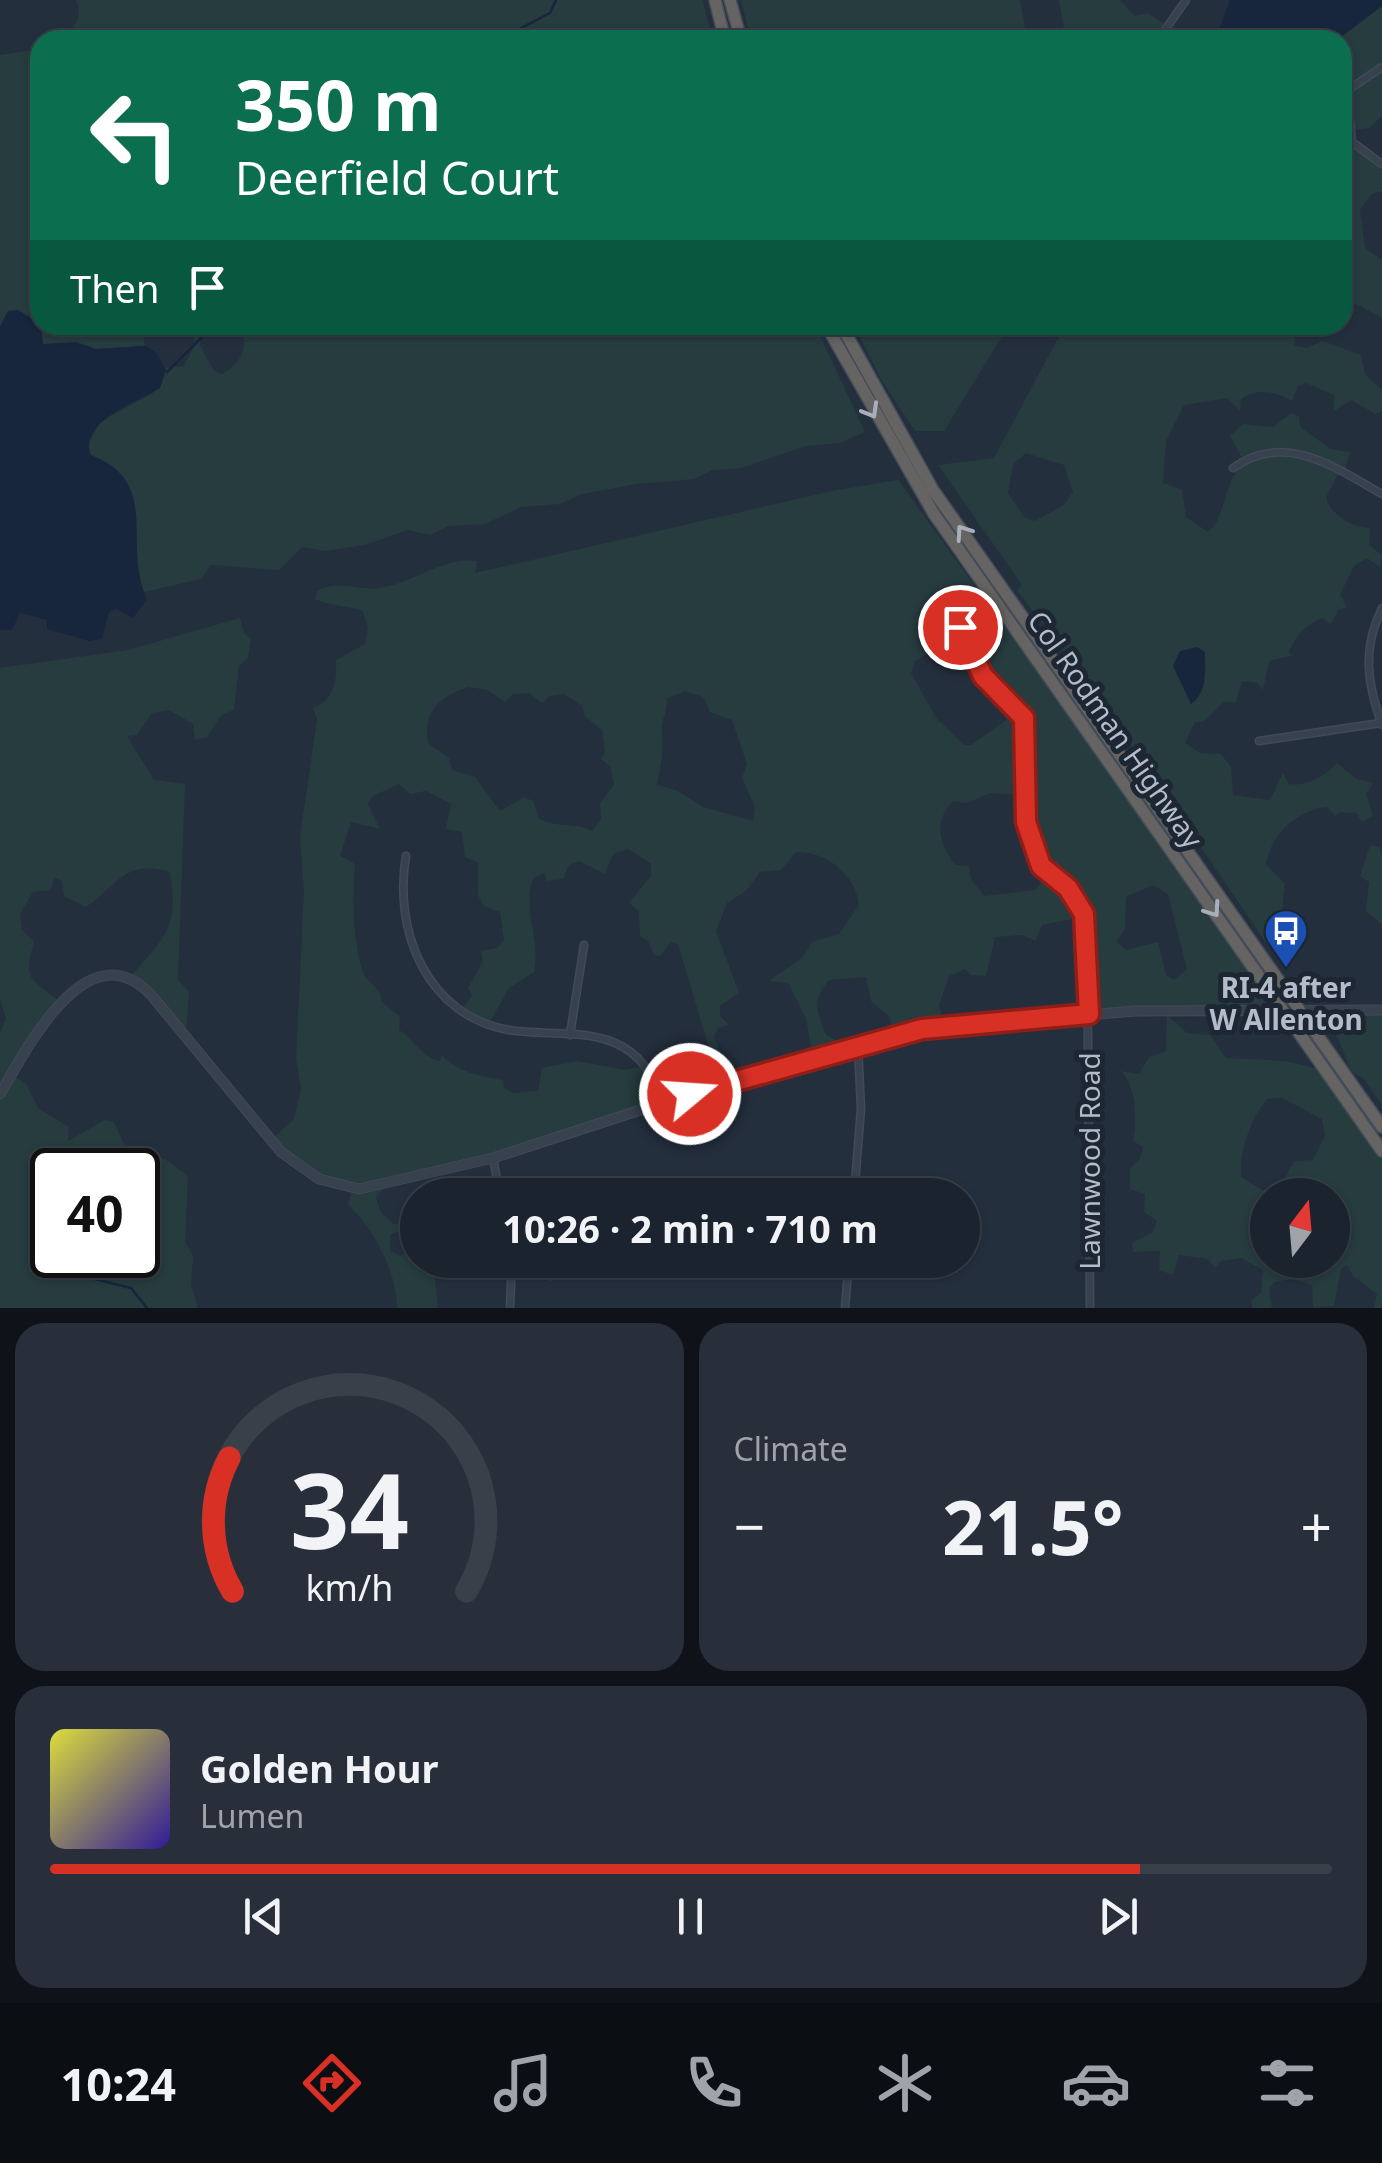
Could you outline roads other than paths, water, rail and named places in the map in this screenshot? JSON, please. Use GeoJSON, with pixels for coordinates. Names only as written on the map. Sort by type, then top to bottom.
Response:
{"type":"FeatureCollection","features":[{"type":"Feature","properties":{"kind":"highway"},"geometry":{"type":"LineString","coordinates":[[716,0],[723,30]]}},
{"type":"Feature","properties":{"kind":"highway"},"geometry":{"type":"LineString","coordinates":[[730,0],[738,30]]}},
{"type":"Feature","properties":{"kind":"highway","name":"Col Rodman Highway"},"geometry":{"type":"LineString","coordinates":[[832,335],[934,514],[1382,1151]]}},
{"type":"Feature","properties":{"kind":"highway","name":"Col Rodman Highway"},"geometry":{"type":"LineString","coordinates":[[847,335],[934,490],[1382,1127]]}},
{"type":"Feature","properties":{"kind":"street"},"geometry":{"type":"LineString","coordinates":[[1165,30],[1186,0]]}},
{"type":"Feature","properties":{"kind":"street"},"geometry":{"type":"LineString","coordinates":[[1352,88],[1382,67]]}},
{"type":"Feature","properties":{"kind":"street"},"geometry":{"type":"LineString","coordinates":[[1352,142],[1382,164]]}},
{"type":"Feature","properties":{"kind":"street"},"geometry":{"type":"LineString","coordinates":[[1233,468],[1251,456],[1290,452],[1325,462],[1382,494]]}},
{"type":"Feature","properties":{"kind":"street"},"geometry":{"type":"LineString","coordinates":[[1259,741],[1382,724],[1366,665],[1369,642],[1382,608]]}},
{"type":"Feature","properties":{"kind":"street","name":"Lawnwood Road"},"geometry":{"type":"LineString","coordinates":[[938,611],[960,627],[983,676],[1024,718],[1026,822],[1041,866],[1068,888],[1084,914],[1089,1014],[1090,1308]]}},
{"type":"Feature","properties":{"kind":"street"},"geometry":{"type":"LineString","coordinates":[[406,856],[406,924],[415,954],[439,992],[459,1010],[492,1026],[606,1040],[634,1054],[648,1068],[662,1103]]}},
{"type":"Feature","properties":{"kind":"street"},"geometry":{"type":"LineString","coordinates":[[570,1035],[584,945]]}},
{"type":"Feature","properties":{"kind":"street"},"geometry":{"type":"LineString","coordinates":[[0,1094],[58,1006],[88,982],[119,974],[140,983],[281,1152],[318,1179],[352,1189],[380,1188],[922,1029],[1089,1014],[1382,1010]]}},
{"type":"Feature","properties":{"kind":"street"},"geometry":{"type":"LineString","coordinates":[[856,1178],[862,1109],[858,1045]]}},
{"type":"Feature","properties":{"kind":"street"},"geometry":{"type":"LineString","coordinates":[[492,1158],[496,1178]]}},
{"type":"Feature","properties":{"kind":"street"},"geometry":{"type":"LineString","coordinates":[[510,1308],[511,1278]]}},
{"type":"Feature","properties":{"kind":"street"},"geometry":{"type":"LineString","coordinates":[[847,1278],[845,1307],[854,1308]]}},
{"type":"Feature","properties":{"kind":"water"},"geometry":{"type":"Polygon","coordinates":[[[1230,0],[1382,0],[1382,6],[1350,30],[1219,30],[1230,0]]]}},
{"type":"Feature","properties":{"kind":"water"},"geometry":{"type":"Polygon","coordinates":[[[18,310],[30,318],[30,335],[42,335],[43,344],[76,342],[96,349],[145,346],[156,352],[166,370],[160,388],[112,414],[93,432],[89,443],[91,455],[113,467],[134,499],[137,557],[147,599],[133,618],[116,609],[109,612],[102,639],[89,641],[47,629],[47,620],[20,613],[12,630],[0,630],[0,326],[8,311],[18,310]]]}},
{"type":"Feature","properties":{"kind":"water"},"geometry":{"type":"Polygon","coordinates":[[[1197,647],[1205,652],[1204,680],[1191,704],[1173,666],[1180,651],[1197,647]]]}},
{"type":"Feature","properties":{"kind":"waterway"},"geometry":{"type":"LineString","coordinates":[[517,30],[550,13],[556,0]]}},
{"type":"Feature","properties":{"kind":"waterway"},"geometry":{"type":"LineString","coordinates":[[167,372],[204,335]]}},
{"type":"Feature","properties":{"kind":"waterway"},"geometry":{"type":"LineString","coordinates":[[91,1278],[131,1288],[147,1308]]}},
{"type":"Feature","properties":{"kind":"place","name":"RI-4 after W Allenton"},"geometry":{"type":"Point","coordinates":[1286,969]}}]}
